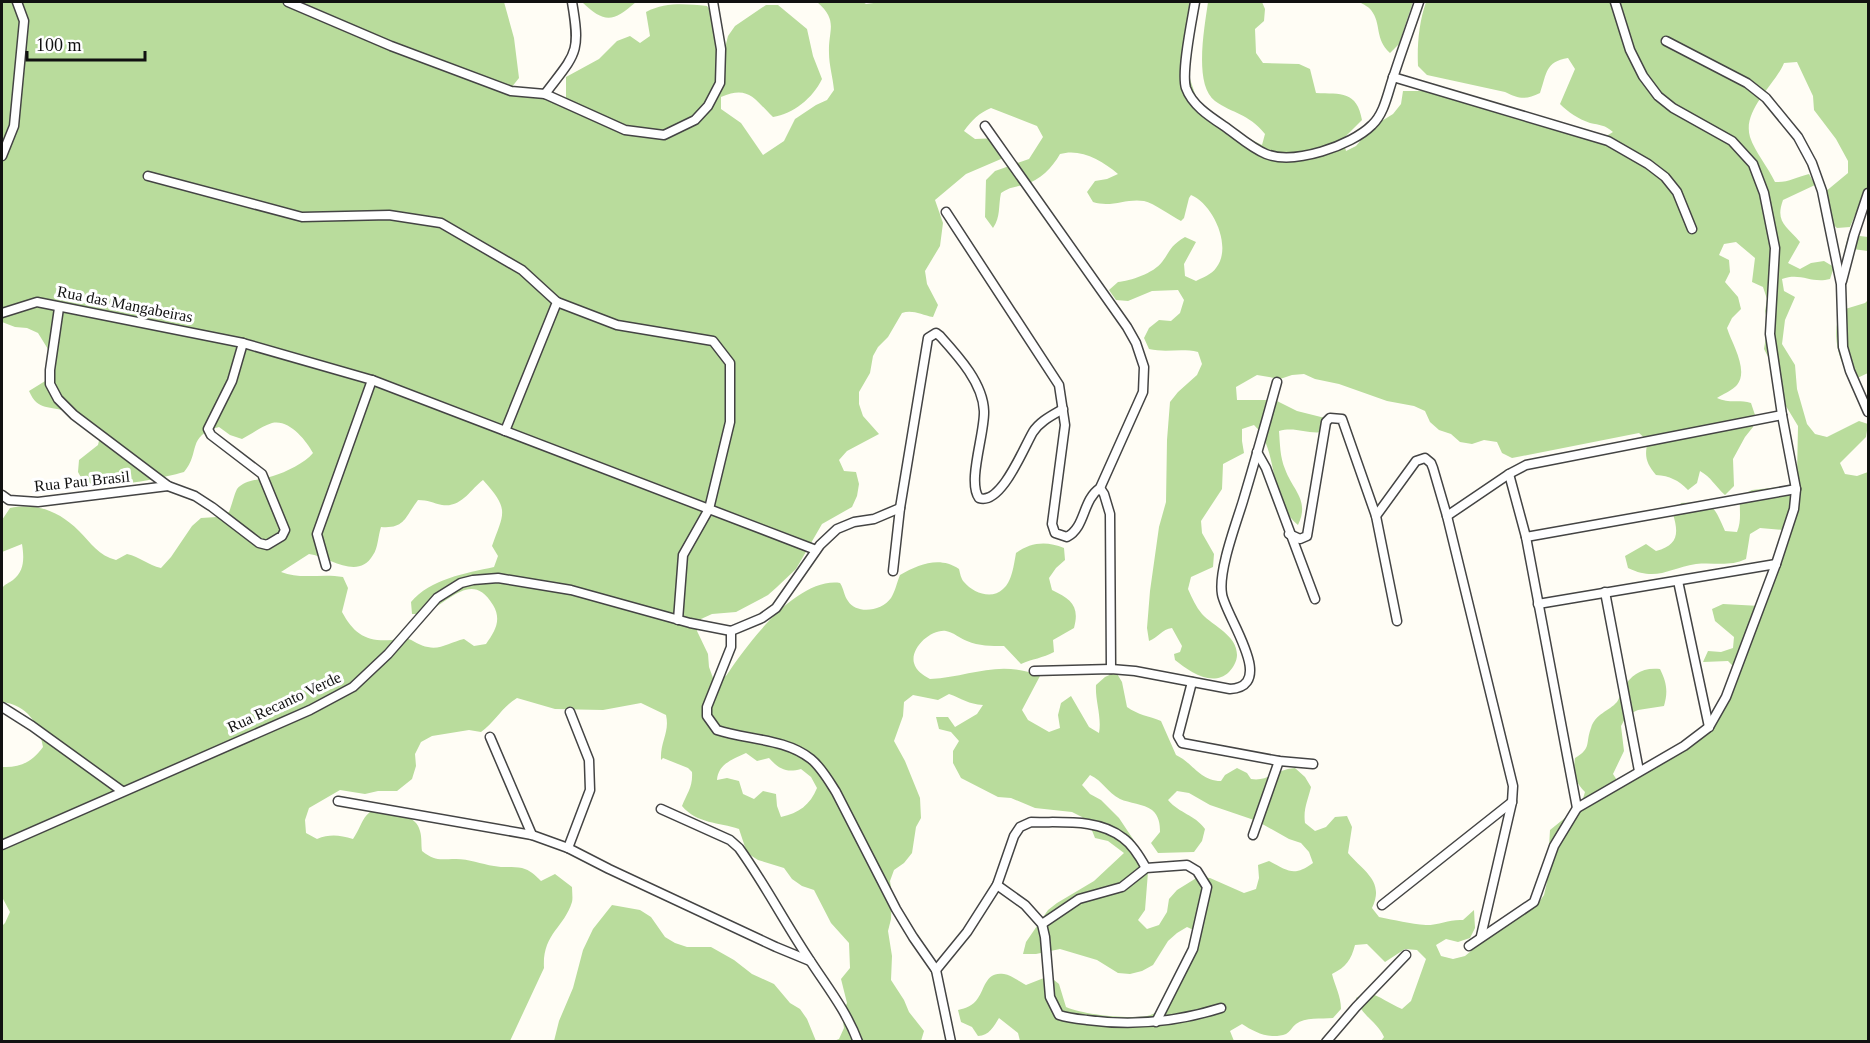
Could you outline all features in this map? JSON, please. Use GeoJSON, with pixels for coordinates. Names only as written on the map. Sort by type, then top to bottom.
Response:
{"type":"FeatureCollection","features":[{"type":"Feature","properties":{"kind":"street"},"geometry":{"type":"LineString","coordinates":[[2,156],[14,126],[24,21],[17,2]]}},
{"type":"Feature","properties":{"kind":"street"},"geometry":{"type":"LineString","coordinates":[[288,2],[391,46],[511,91],[545,93],[626,130],[664,135],[695,120],[708,106],[720,83],[721,49],[713,2]]}},
{"type":"Feature","properties":{"kind":"street"},"geometry":{"type":"LineString","coordinates":[[545,93],[573,56],[577,44],[572,2]]}},
{"type":"Feature","properties":{"kind":"street"},"geometry":{"type":"LineString","coordinates":[[1195,2],[1184,81],[1190,96],[1196,105],[1211,117],[1266,154],[1291,158],[1326,150],[1361,134],[1378,119],[1419,2]]}},
{"type":"Feature","properties":{"kind":"street"},"geometry":{"type":"LineString","coordinates":[[1469,946],[1534,902],[1554,846],[1577,808],[1684,746],[1709,727],[1726,697],[1794,509],[1796,489],[1770,334],[1775,248],[1764,193],[1753,164],[1732,141],[1673,108],[1658,96],[1643,76],[1630,50],[1615,2]]}},
{"type":"Feature","properties":{"kind":"street"},"geometry":{"type":"LineString","coordinates":[[1666,41],[1747,83],[1766,98],[1797,137],[1812,163],[1822,191],[1841,284],[1843,347],[1850,371],[1869,412]]}},
{"type":"Feature","properties":{"kind":"street"},"geometry":{"type":"LineString","coordinates":[[1393,76],[1608,141],[1648,164],[1665,177],[1677,192],[1692,229]]}},
{"type":"Feature","properties":{"kind":"street"},"geometry":{"type":"LineString","coordinates":[[946,212],[1059,385],[1065,425],[1052,524],[1054,532],[1067,537],[1077,530],[1091,497],[1100,489],[1143,392],[1144,367],[1126,327],[985,126]]}},
{"type":"Feature","properties":{"kind":"street"},"geometry":{"type":"LineString","coordinates":[[148,176],[302,217],[389,215],[441,223],[522,270],[557,302],[617,326],[713,341],[730,363],[730,422],[709,509],[683,555],[678,620]]}},
{"type":"Feature","properties":{"kind":"street"},"geometry":{"type":"LineString","coordinates":[[1841,284],[1854,235],[1869,193]]}},
{"type":"Feature","properties":{"kind":"street","name":"Rua das Mangabeiras"},"geometry":{"type":"LineString","coordinates":[[2,313],[37,302],[243,343],[372,380],[816,550]]}},
{"type":"Feature","properties":{"kind":"street"},"geometry":{"type":"LineString","coordinates":[[505,431],[557,302]]}},
{"type":"Feature","properties":{"kind":"street"},"geometry":{"type":"LineString","coordinates":[[59,308],[50,370],[50,384],[57,399],[74,415],[168,486],[195,496],[259,543],[270,544],[282,536],[285,530],[266,478],[211,435],[207,429],[232,381],[243,343]]}},
{"type":"Feature","properties":{"kind":"street"},"geometry":{"type":"LineString","coordinates":[[893,572],[900,508],[926,341],[930,336],[938,334],[946,343],[976,384],[981,395],[984,410],[975,486],[979,498],[987,499],[995,495],[1018,462],[1034,430],[1063,409]]}},
{"type":"Feature","properties":{"kind":"street"},"geometry":{"type":"LineString","coordinates":[[326,566],[317,534],[372,380]]}},
{"type":"Feature","properties":{"kind":"street"},"geometry":{"type":"LineString","coordinates":[[1034,671],[1111,669],[1135,671],[1230,689],[1237,689],[1247,682],[1251,669],[1222,594],[1222,582],[1233,533],[1277,382]]}},
{"type":"Feature","properties":{"kind":"street"},"geometry":{"type":"LineString","coordinates":[[1447,516],[1526,465],[1782,415]]}},
{"type":"Feature","properties":{"kind":"street"},"geometry":{"type":"LineString","coordinates":[[1289,534],[1300,539],[1307,536],[1326,422],[1330,418],[1338,418],[1344,421],[1376,516],[1397,621]]}},
{"type":"Feature","properties":{"kind":"street"},"geometry":{"type":"LineString","coordinates":[[1257,452],[1266,468],[1315,599]]}},
{"type":"Feature","properties":{"kind":"street"},"geometry":{"type":"LineString","coordinates":[[1376,516],[1416,461],[1425,458],[1431,463],[1447,516],[1511,774],[1512,802],[1481,936]]}},
{"type":"Feature","properties":{"kind":"street"},"geometry":{"type":"LineString","coordinates":[[1509,474],[1526,537],[1577,808]]}},
{"type":"Feature","properties":{"kind":"street","name":"Rua Pau Brasil"},"geometry":{"type":"LineString","coordinates":[[2,495],[9,500],[38,502],[168,486]]}},
{"type":"Feature","properties":{"kind":"street"},"geometry":{"type":"LineString","coordinates":[[1100,489],[1104,494],[1110,514],[1111,669]]}},
{"type":"Feature","properties":{"kind":"street"},"geometry":{"type":"LineString","coordinates":[[1526,537],[1796,489]]}},
{"type":"Feature","properties":{"kind":"street"},"geometry":{"type":"LineString","coordinates":[[900,508],[874,519],[855,522],[837,529],[816,550],[776,608],[762,618],[731,631],[731,647],[707,707],[707,716],[717,730],[788,747],[812,760],[836,792],[896,909],[936,970],[951,1041]]}},
{"type":"Feature","properties":{"kind":"street"},"geometry":{"type":"LineString","coordinates":[[1538,604],[1776,564]]}},
{"type":"Feature","properties":{"kind":"street","name":"Rua Recanto Verde"},"geometry":{"type":"LineString","coordinates":[[2,845],[310,710],[352,687],[388,654],[437,598],[461,583],[498,578],[571,590],[678,620],[731,631]]}},
{"type":"Feature","properties":{"kind":"street"},"geometry":{"type":"LineString","coordinates":[[1678,581],[1709,727]]}},
{"type":"Feature","properties":{"kind":"street"},"geometry":{"type":"LineString","coordinates":[[1605,592],[1639,771]]}},
{"type":"Feature","properties":{"kind":"street"},"geometry":{"type":"LineString","coordinates":[[1192,681],[1180,725],[1178,736],[1180,741],[1192,746],[1279,761],[1313,764]]}},
{"type":"Feature","properties":{"kind":"street"},"geometry":{"type":"LineString","coordinates":[[2,707],[122,791]]}},
{"type":"Feature","properties":{"kind":"street"},"geometry":{"type":"LineString","coordinates":[[568,848],[591,790],[589,760],[570,712]]}},
{"type":"Feature","properties":{"kind":"street"},"geometry":{"type":"LineString","coordinates":[[490,737],[532,835]]}},
{"type":"Feature","properties":{"kind":"street"},"geometry":{"type":"LineString","coordinates":[[1253,835],[1279,761]]}},
{"type":"Feature","properties":{"kind":"street"},"geometry":{"type":"LineString","coordinates":[[338,801],[532,835],[568,848],[810,961]]}},
{"type":"Feature","properties":{"kind":"street"},"geometry":{"type":"LineString","coordinates":[[1382,905],[1512,802]]}},
{"type":"Feature","properties":{"kind":"street"},"geometry":{"type":"LineString","coordinates":[[662,809],[736,844],[852,1025],[858,1041]]}},
{"type":"Feature","properties":{"kind":"street"},"geometry":{"type":"LineString","coordinates":[[936,970],[967,932],[997,885],[1014,836],[1020,827],[1031,822],[1084,824],[1112,830],[1125,838],[1146,868]]}},
{"type":"Feature","properties":{"kind":"street"},"geometry":{"type":"LineString","coordinates":[[1042,924],[1079,899],[1122,887],[1146,868],[1187,865],[1197,871],[1207,886],[1193,949],[1156,1022]]}},
{"type":"Feature","properties":{"kind":"street"},"geometry":{"type":"LineString","coordinates":[[997,885],[1025,905],[1042,924],[1050,997],[1059,1015],[1111,1023],[1156,1022],[1182,1019],[1221,1008]]}},
{"type":"Feature","properties":{"kind":"street"},"geometry":{"type":"LineString","coordinates":[[776,947],[784,944],[794,934]]}},
{"type":"Feature","properties":{"kind":"street"},"geometry":{"type":"LineString","coordinates":[[1326,1041],[1406,956]]}},
{"type":"Feature","properties":{"kind":"green space"},"geometry":{"type":"Polygon","coordinates":[[[2,2],[504,2],[514,38],[519,78],[511,88],[566,102],[566,77],[599,59],[617,41],[630,36],[640,43],[650,36],[646,12],[668,5],[707,6],[715,16],[715,41],[725,48],[728,36],[735,26],[766,5],[778,5],[807,29],[813,56],[822,79],[802,104],[773,117],[756,100],[745,93],[721,97],[721,109],[741,123],[763,155],[784,141],[795,119],[827,100],[834,90],[829,58],[830,20],[817,2],[863,2],[866,4],[881,2],[1190,2],[1190,79],[1198,103],[1240,134],[1262,145],[1265,134],[1259,127],[1215,101],[1208,93],[1202,69],[1202,54],[1208,2],[1262,2],[1265,9],[1264,21],[1255,29],[1256,53],[1263,63],[1299,64],[1310,69],[1316,93],[1346,96],[1352,99],[1360,111],[1362,120],[1343,139],[1346,151],[1356,146],[1372,127],[1393,114],[1401,104],[1403,91],[1427,91],[1590,137],[1603,138],[1613,132],[1577,117],[1560,104],[1575,69],[1568,58],[1555,62],[1546,74],[1540,93],[1526,98],[1427,75],[1418,66],[1420,26],[1426,2],[1868,2],[1868,213],[1855,215],[1850,227],[1837,228],[1823,211],[1819,197],[1848,173],[1848,161],[1836,139],[1814,110],[1813,96],[1797,62],[1784,63],[1755,108],[1749,127],[1752,143],[1775,182],[1788,181],[1809,174],[1815,185],[1783,200],[1781,219],[1800,242],[1788,263],[1800,269],[1811,263],[1824,261],[1834,267],[1830,279],[1789,277],[1782,279],[1784,291],[1795,297],[1785,320],[1782,344],[1795,365],[1797,389],[1807,424],[1815,434],[1827,437],[1859,421],[1868,424],[1866,437],[1840,463],[1845,474],[1857,476],[1868,472],[1868,1041],[1381,1041],[1384,1037],[1381,1031],[1361,1009],[1356,998],[1367,992],[1402,1009],[1411,1001],[1426,959],[1417,950],[1405,949],[1385,962],[1367,944],[1355,945],[1347,962],[1332,974],[1341,1009],[1333,1018],[1304,1020],[1280,1036],[1262,1034],[1242,1024],[1230,1031],[1234,1041],[1020,1041],[1018,1033],[999,1018],[988,1032],[978,1036],[972,1027],[961,1022],[958,1010],[974,1003],[987,981],[993,975],[998,974],[1010,976],[1026,985],[1049,976],[1059,984],[1066,1007],[1074,1010],[1118,1017],[1139,1017],[1152,1014],[1160,1010],[1198,932],[1187,927],[1177,933],[1168,941],[1153,965],[1130,974],[1118,973],[1097,960],[1060,949],[1023,954],[1026,942],[1048,910],[1094,881],[1124,853],[1108,841],[1095,838],[1091,828],[1082,817],[1072,812],[1035,808],[1011,798],[998,797],[961,778],[953,763],[953,751],[959,741],[951,732],[939,729],[936,717],[948,717],[955,727],[977,714],[983,705],[949,694],[938,700],[913,695],[904,702],[903,716],[894,741],[920,798],[921,818],[916,827],[912,853],[894,870],[890,881],[891,919],[888,931],[892,956],[891,980],[909,1012],[924,1031],[921,1041],[834,1041],[839,1039],[844,1028],[842,1015],[847,1003],[841,979],[850,968],[849,943],[831,923],[814,890],[792,879],[784,868],[758,860],[747,853],[739,829],[701,819],[682,806],[691,786],[692,772],[688,768],[663,758],[661,760],[667,727],[666,715],[641,703],[603,710],[555,709],[517,698],[481,732],[469,730],[432,736],[421,742],[415,754],[416,766],[412,779],[397,791],[365,794],[340,790],[309,808],[305,820],[306,833],[317,839],[335,836],[353,839],[368,814],[386,804],[415,821],[420,831],[422,851],[431,857],[466,860],[497,867],[522,868],[530,871],[541,881],[555,874],[572,887],[572,900],[568,911],[546,947],[544,968],[510,1041],[2,1041],[2,926],[10,912],[2,897],[2,767],[25,763],[43,747],[35,723],[25,711],[2,702],[2,588],[20,572],[23,559],[22,544],[2,552],[2,520],[10,508],[30,507],[48,510],[64,518],[110,558],[116,560],[127,554],[161,568],[192,526],[201,518],[217,517],[229,512],[240,486],[289,470],[313,453],[306,442],[285,424],[272,423],[242,439],[230,435],[219,427],[202,435],[198,440],[184,472],[120,484],[84,483],[78,472],[79,460],[98,445],[101,432],[72,414],[45,407],[36,402],[29,391],[50,378],[51,354],[38,333],[2,322],[2,2]],[[991,108],[976,117],[964,131],[975,139],[999,138],[1006,148],[1001,159],[966,174],[935,200],[943,223],[940,246],[925,271],[927,284],[938,305],[933,317],[913,312],[902,313],[888,337],[873,356],[870,373],[859,392],[859,404],[863,416],[879,434],[847,451],[839,460],[844,471],[856,472],[859,484],[852,507],[822,524],[796,569],[768,595],[736,612],[712,614],[701,619],[697,631],[708,654],[713,678],[726,676],[775,615],[807,590],[824,584],[840,583],[852,605],[863,610],[870,610],[882,606],[891,598],[900,575],[922,565],[937,562],[959,569],[963,581],[968,586],[988,595],[999,592],[1009,582],[1016,553],[1039,544],[1051,544],[1064,548],[1065,560],[1049,578],[1052,590],[1072,604],[1076,620],[1074,628],[1053,640],[1054,652],[1021,664],[1004,646],[976,644],[949,632],[940,631],[928,636],[915,651],[914,663],[918,671],[930,679],[998,669],[1025,671],[1040,676],[1022,710],[1028,720],[1049,732],[1060,728],[1058,715],[1061,703],[1071,696],[1089,727],[1099,733],[1096,685],[1105,677],[1116,672],[1122,682],[1127,707],[1139,714],[1161,721],[1176,755],[1202,775],[1221,781],[1225,775],[1237,768],[1247,773],[1251,779],[1257,779],[1295,768],[1305,777],[1311,787],[1305,809],[1305,823],[1315,831],[1326,827],[1335,817],[1347,816],[1352,827],[1348,853],[1374,884],[1376,891],[1372,908],[1379,917],[1431,925],[1463,920],[1474,910],[1475,928],[1470,938],[1458,942],[1446,939],[1436,945],[1441,956],[1453,959],[1465,956],[1504,924],[1537,905],[1544,895],[1550,830],[1581,805],[1585,792],[1575,777],[1575,758],[1586,748],[1593,723],[1617,702],[1626,684],[1643,670],[1660,669],[1666,696],[1664,706],[1638,710],[1627,715],[1621,726],[1624,751],[1613,774],[1620,785],[1704,735],[1737,670],[1728,661],[1703,662],[1708,651],[1721,652],[1733,648],[1734,637],[1715,621],[1712,609],[1723,604],[1760,606],[1773,583],[1789,541],[1784,530],[1760,528],[1750,534],[1746,559],[1734,563],[1696,564],[1663,573],[1647,574],[1628,568],[1625,556],[1646,544],[1656,551],[1669,546],[1676,533],[1673,514],[1681,503],[1700,503],[1710,506],[1718,515],[1725,531],[1737,532],[1740,519],[1740,496],[1752,490],[1789,486],[1797,476],[1798,426],[1772,383],[1775,370],[1764,349],[1768,324],[1765,311],[1767,299],[1763,287],[1752,282],[1755,258],[1736,242],[1724,244],[1719,255],[1729,260],[1730,272],[1725,282],[1738,297],[1741,309],[1732,318],[1727,328],[1741,372],[1737,385],[1717,398],[1751,403],[1755,415],[1753,427],[1733,459],[1734,486],[1725,495],[1700,471],[1697,483],[1688,490],[1674,479],[1656,475],[1647,459],[1648,441],[1639,433],[1512,458],[1502,453],[1497,442],[1484,440],[1472,444],[1460,442],[1451,434],[1439,430],[1430,422],[1425,411],[1414,406],[1387,401],[1304,374],[1280,379],[1257,375],[1236,387],[1237,400],[1275,400],[1297,411],[1333,420],[1328,431],[1279,431],[1283,464],[1301,502],[1302,509],[1298,525],[1288,515],[1282,502],[1267,448],[1262,435],[1254,425],[1242,429],[1244,453],[1223,464],[1222,489],[1201,521],[1202,533],[1214,554],[1213,567],[1191,577],[1188,589],[1202,614],[1229,636],[1237,655],[1235,664],[1229,672],[1222,677],[1208,678],[1194,673],[1175,660],[1174,654],[1180,652],[1182,646],[1172,628],[1149,641],[1147,628],[1159,527],[1166,502],[1170,402],[1197,375],[1202,364],[1198,352],[1149,349],[1144,338],[1149,328],[1159,320],[1171,321],[1180,313],[1184,300],[1178,290],[1152,291],[1128,301],[1116,300],[1109,290],[1118,282],[1153,270],[1185,237],[1196,242],[1184,264],[1185,276],[1196,281],[1207,276],[1221,259],[1221,238],[1218,227],[1207,207],[1191,195],[1181,221],[1144,201],[1106,204],[1093,202],[1087,192],[1095,181],[1118,174],[1090,156],[1068,153],[1060,154],[1049,169],[1035,180],[1001,193],[996,224],[993,228],[985,217],[986,180],[995,171],[1029,159],[1043,137],[1037,126],[991,108]],[[483,480],[465,497],[449,505],[418,500],[400,524],[381,527],[375,552],[367,563],[360,566],[343,565],[309,554],[281,572],[296,576],[343,577],[348,588],[342,612],[356,631],[368,638],[392,640],[406,638],[432,648],[464,639],[474,646],[486,644],[495,630],[496,610],[485,595],[477,590],[469,589],[452,596],[426,612],[412,614],[411,602],[438,582],[494,567],[498,556],[492,546],[502,518],[501,505],[483,480]],[[746,753],[731,760],[720,770],[717,780],[727,778],[739,781],[743,794],[754,799],[763,791],[776,794],[781,817],[803,807],[817,788],[811,777],[801,769],[787,770],[776,765],[769,758],[757,761],[746,753]],[[1090,775],[1082,785],[1119,818],[1133,839],[1148,872],[1145,910],[1138,920],[1147,929],[1159,925],[1167,912],[1169,899],[1177,890],[1198,877],[1210,878],[1244,893],[1256,889],[1259,878],[1258,865],[1269,861],[1286,870],[1296,871],[1313,863],[1309,852],[1301,843],[1257,821],[1210,805],[1189,793],[1177,791],[1168,800],[1201,824],[1205,829],[1202,841],[1194,852],[1158,853],[1151,843],[1160,832],[1159,820],[1152,810],[1120,799],[1090,775]]]}},
{"type":"Feature","properties":{"kind":"green space"},"geometry":{"type":"Polygon","coordinates":[[[582,2],[636,2],[621,14],[609,18],[597,14],[582,2]]]}},
{"type":"Feature","properties":{"kind":"green space"},"geometry":{"type":"Polygon","coordinates":[[[1359,2],[1413,2],[1399,44],[1390,53],[1382,42],[1374,15],[1369,8],[1359,2]]]}},
{"type":"Feature","properties":{"kind":"green space"},"geometry":{"type":"Polygon","coordinates":[[[1848,237],[1868,237],[1868,251],[1845,248],[1848,237]]]}},
{"type":"Feature","properties":{"kind":"green space"},"geometry":{"type":"Polygon","coordinates":[[[1868,300],[1868,373],[1853,380],[1843,365],[1837,346],[1838,318],[1842,310],[1868,300]]]}},
{"type":"Feature","properties":{"kind":"green space"},"geometry":{"type":"Polygon","coordinates":[[[612,905],[640,910],[651,917],[665,937],[675,943],[687,947],[711,947],[752,974],[774,984],[790,1003],[800,1009],[816,1041],[554,1041],[559,1021],[573,988],[583,950],[593,929],[612,905]]]}}]}
